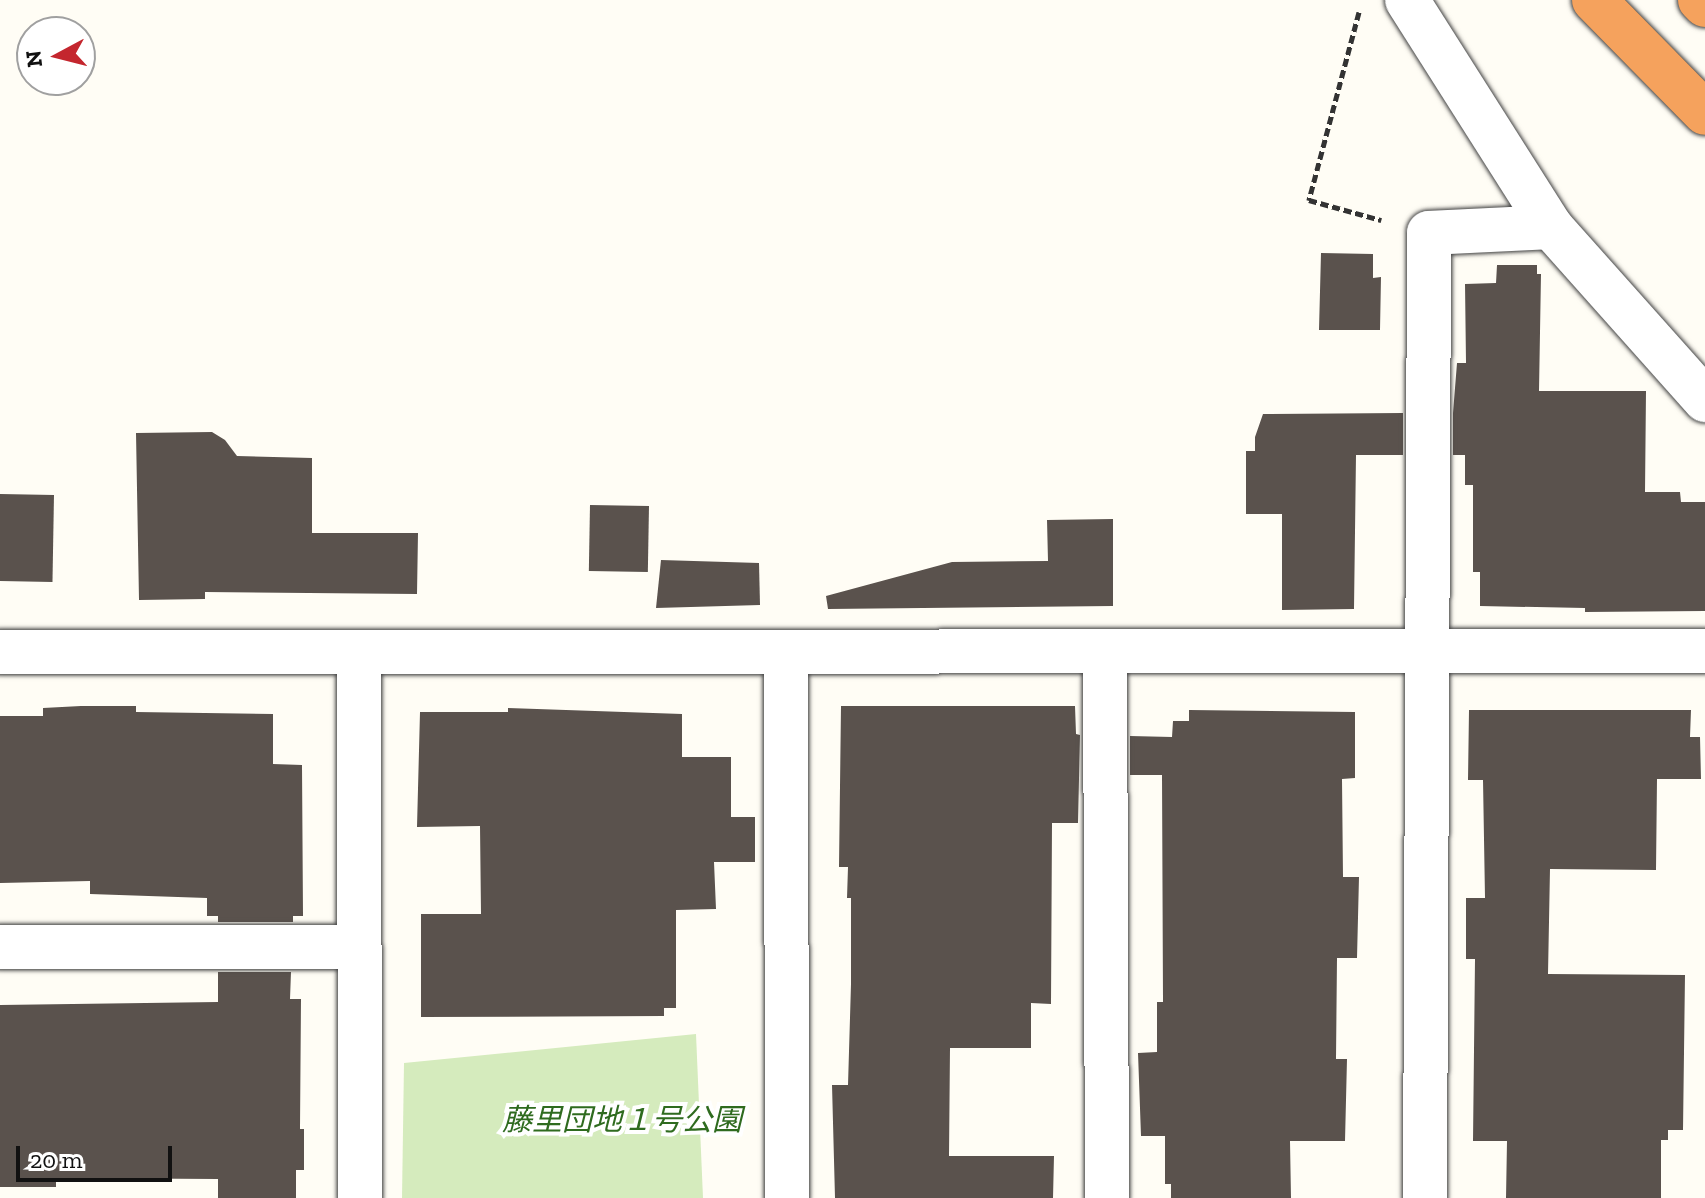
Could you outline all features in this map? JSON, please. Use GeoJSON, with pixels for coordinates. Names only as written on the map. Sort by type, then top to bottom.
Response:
{"type":"FeatureCollection","features":[{"type":"Feature","properties":{"kind":"highway"},"geometry":{"type":"LineString","coordinates":[[1594,0],[1705,113]]}},
{"type":"Feature","properties":{"kind":"highway"},"geometry":{"type":"LineString","coordinates":[[1700,0],[1705,5]]}},
{"type":"Feature","properties":{"kind":"street"},"geometry":{"type":"LineString","coordinates":[[1407,0],[1551,227],[1705,400]]}},
{"type":"Feature","properties":{"kind":"street"},"geometry":{"type":"LineString","coordinates":[[1425,1198],[1429,233],[1551,227]]}},
{"type":"Feature","properties":{"kind":"street"},"geometry":{"type":"LineString","coordinates":[[0,652],[1705,651]]}},
{"type":"Feature","properties":{"kind":"street"},"geometry":{"type":"LineString","coordinates":[[359,652],[360,1198]]}},
{"type":"Feature","properties":{"kind":"street"},"geometry":{"type":"LineString","coordinates":[[786,652],[787,1198]]}},
{"type":"Feature","properties":{"kind":"street"},"geometry":{"type":"LineString","coordinates":[[1105,652],[1107,1198]]}},
{"type":"Feature","properties":{"kind":"street"},"geometry":{"type":"LineString","coordinates":[[0,947],[359,947]]}},
{"type":"Feature","properties":{"kind":"path"},"geometry":{"type":"LineString","coordinates":[[1362,0],[1309,200],[1429,233]]}},
{"type":"Feature","properties":{"kind":"green space","name":"藤里団地１号公園"},"geometry":{"type":"Polygon","coordinates":[[[696,1034],[703,1198],[402,1198],[404,1063],[696,1034]]]}},
{"type":"Feature","properties":{"kind":"building"},"geometry":{"type":"Polygon","coordinates":[[[1321,253],[1373,254],[1373,278],[1381,277],[1380,330],[1319,330],[1321,253]]]}},
{"type":"Feature","properties":{"kind":"building"},"geometry":{"type":"Polygon","coordinates":[[[1497,265],[1537,265],[1537,274],[1541,274],[1539,391],[1646,391],[1645,492],[1680,492],[1681,502],[1705,502],[1705,611],[1585,612],[1585,608],[1480,606],[1480,572],[1473,572],[1473,485],[1465,485],[1465,455],[1453,455],[1453,413],[1457,363],[1466,363],[1465,284],[1496,283],[1497,265]]]}},
{"type":"Feature","properties":{"kind":"building"},"geometry":{"type":"Polygon","coordinates":[[[1403,413],[1403,455],[1356,455],[1354,609],[1282,610],[1282,514],[1246,514],[1246,451],[1255,451],[1255,437],[1263,414],[1403,413]]]}},
{"type":"Feature","properties":{"kind":"building"},"geometry":{"type":"Polygon","coordinates":[[[212,432],[225,440],[237,456],[312,458],[312,533],[418,533],[417,594],[205,592],[205,599],[139,600],[136,433],[212,432]]]}},
{"type":"Feature","properties":{"kind":"building"},"geometry":{"type":"Polygon","coordinates":[[[0,494],[54,495],[52,582],[0,581],[0,494]]]}},
{"type":"Feature","properties":{"kind":"building"},"geometry":{"type":"Polygon","coordinates":[[[590,505],[649,506],[648,572],[589,571],[590,505]]]}},
{"type":"Feature","properties":{"kind":"building"},"geometry":{"type":"Polygon","coordinates":[[[1113,519],[1113,606],[828,609],[826,596],[952,562],[1048,561],[1047,520],[1113,519]]]}},
{"type":"Feature","properties":{"kind":"building"},"geometry":{"type":"Polygon","coordinates":[[[661,560],[759,563],[760,605],[656,608],[661,560]]]}},
{"type":"Feature","properties":{"kind":"building"},"geometry":{"type":"Polygon","coordinates":[[[136,706],[136,712],[273,714],[273,764],[302,765],[303,916],[293,916],[293,922],[218,922],[218,916],[207,916],[207,898],[90,894],[90,881],[0,883],[0,716],[43,716],[43,708],[136,706]]]}},
{"type":"Feature","properties":{"kind":"building"},"geometry":{"type":"Polygon","coordinates":[[[841,706],[1075,706],[1076,734],[1080,735],[1078,823],[1052,823],[1051,1004],[1031,1003],[1031,1048],[950,1048],[949,1156],[1054,1156],[1053,1198],[835,1198],[832,1085],[848,1085],[851,984],[848,867],[839,867],[841,706]]]}},
{"type":"Feature","properties":{"kind":"building"},"geometry":{"type":"Polygon","coordinates":[[[508,708],[682,714],[682,757],[731,757],[731,817],[755,817],[755,862],[714,862],[716,909],[676,910],[676,1008],[664,1008],[664,1016],[421,1017],[421,914],[481,914],[480,826],[417,827],[420,712],[508,712],[508,708]]]}},
{"type":"Feature","properties":{"kind":"building"},"geometry":{"type":"Polygon","coordinates":[[[1189,710],[1355,712],[1355,778],[1342,779],[1343,877],[1359,877],[1357,958],[1337,958],[1336,1059],[1347,1059],[1345,1141],[1290,1141],[1291,1198],[1171,1198],[1171,1184],[1165,1184],[1165,1136],[1141,1136],[1138,1053],[1157,1052],[1157,1002],[1163,1002],[1162,775],[1130,775],[1130,736],[1172,737],[1173,721],[1189,721],[1189,710]]]}},
{"type":"Feature","properties":{"kind":"building"},"geometry":{"type":"Polygon","coordinates":[[[1469,710],[1691,710],[1690,737],[1700,737],[1701,779],[1657,779],[1656,870],[1550,869],[1548,974],[1685,975],[1683,1130],[1668,1130],[1668,1140],[1661,1140],[1661,1198],[1506,1198],[1507,1141],[1473,1141],[1475,959],[1466,959],[1466,898],[1485,898],[1483,780],[1468,780],[1469,710]]]}},
{"type":"Feature","properties":{"kind":"building"},"geometry":{"type":"Polygon","coordinates":[[[218,972],[291,972],[290,999],[301,999],[300,1129],[304,1129],[304,1170],[296,1170],[296,1198],[218,1198],[218,1179],[56,1178],[56,1187],[0,1187],[0,1005],[218,1002],[218,972]]]}}]}
